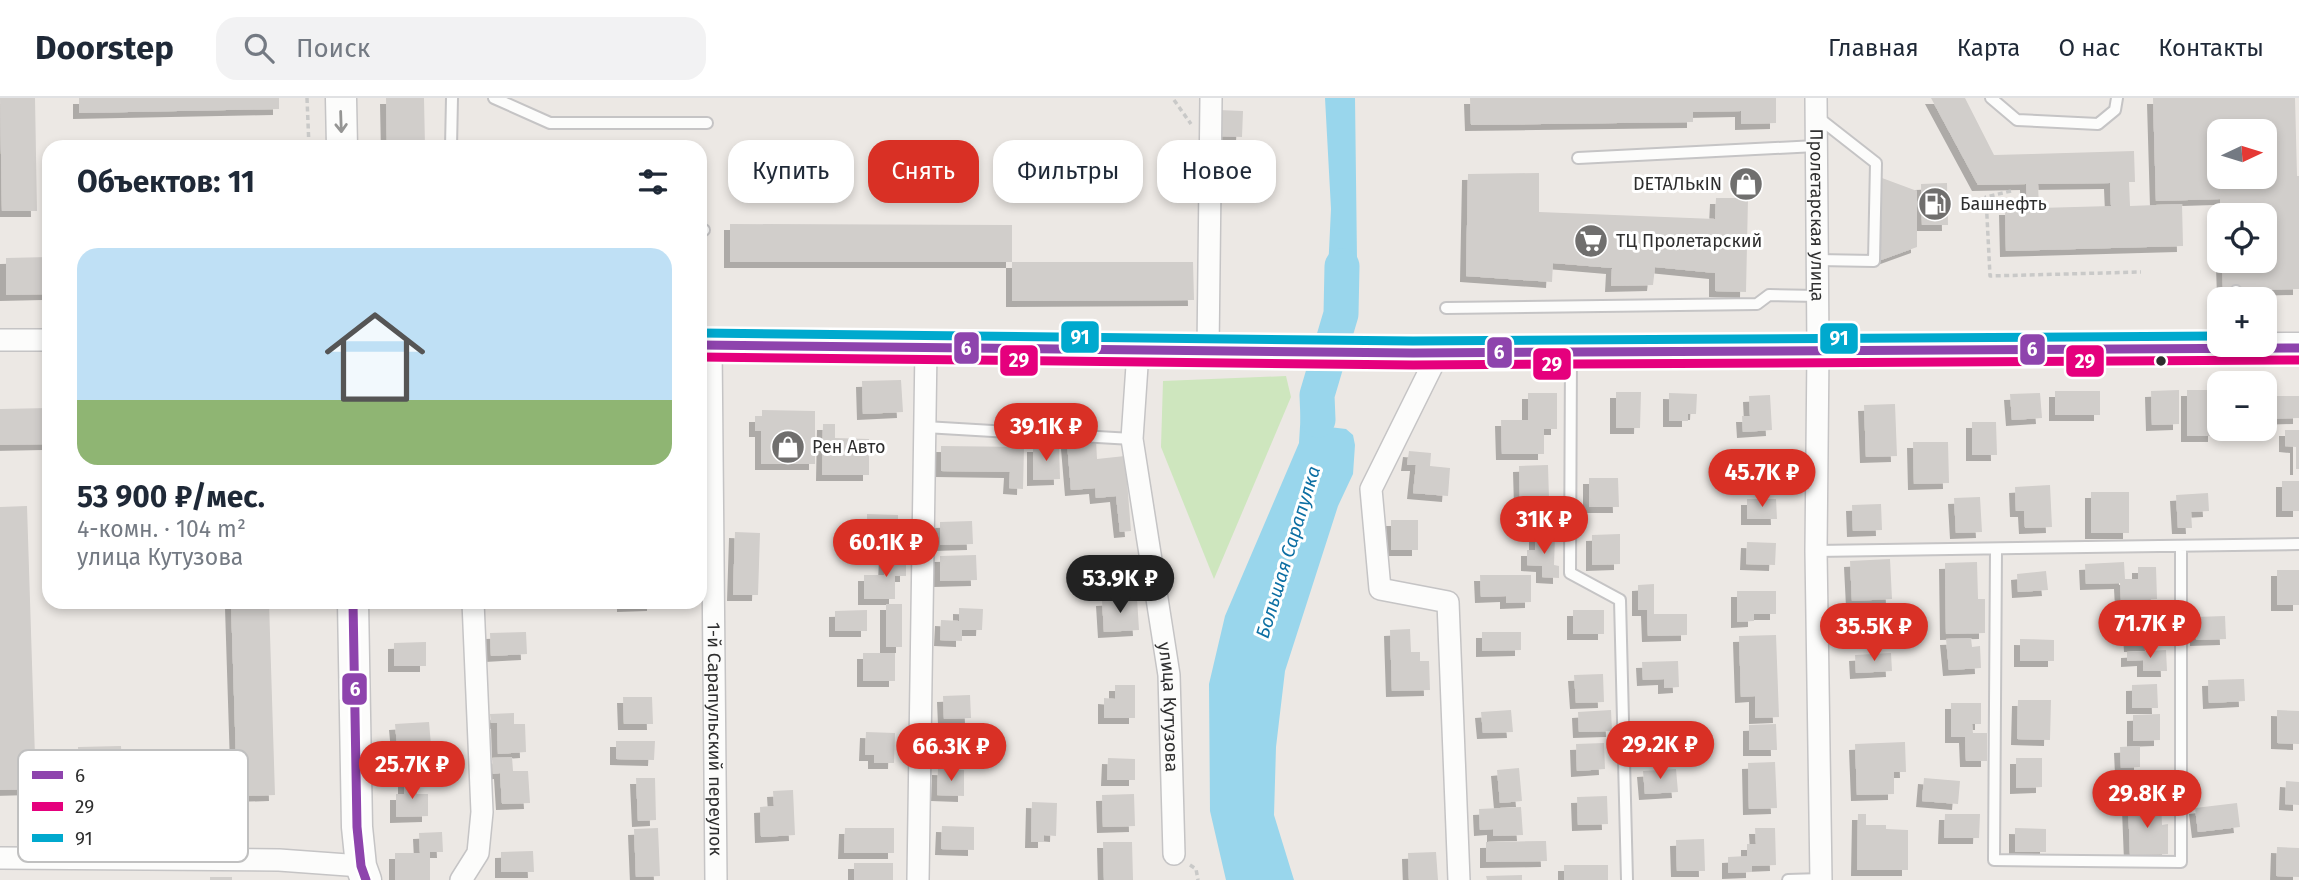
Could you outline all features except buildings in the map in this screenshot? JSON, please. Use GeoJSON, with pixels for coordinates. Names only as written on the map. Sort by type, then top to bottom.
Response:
{"type":"FeatureCollection","features":[{"type":"Feature","properties":{"kind":"main road"},"geometry":{"type":"LineString","coordinates":[[341,98],[342,140]]}},
{"type":"Feature","properties":{"kind":"main road"},"geometry":{"type":"LineString","coordinates":[[707,345],[1426,352],[2207,347]]}},
{"type":"Feature","properties":{"kind":"main road"},"geometry":{"type":"LineString","coordinates":[[2277,348],[2299,348]]}},
{"type":"Feature","properties":{"kind":"main road"},"geometry":{"type":"LineString","coordinates":[[353,609],[357,827],[364,873]]}},
{"type":"Feature","properties":{"kind":"street"},"geometry":{"type":"LineString","coordinates":[[1209,351],[1211,98]]}},
{"type":"Feature","properties":{"kind":"street","name":"Пролетарская улица"},"geometry":{"type":"LineString","coordinates":[[1816,107],[1816,551],[1821,879]]}},
{"type":"Feature","properties":{"kind":"street"},"geometry":{"type":"LineString","coordinates":[[0,341],[42,340]]}},
{"type":"Feature","properties":{"kind":"street"},"geometry":{"type":"LineString","coordinates":[[918,880],[926,348]]}},
{"type":"Feature","properties":{"kind":"street","name":"улица Кутузова"},"geometry":{"type":"LineString","coordinates":[[1138,351],[1132,439],[1169,675],[1174,854]]}},
{"type":"Feature","properties":{"kind":"street"},"geometry":{"type":"LineString","coordinates":[[1426,352],[1371,489],[1380,589],[1448,602],[1459,880]]}},
{"type":"Feature","properties":{"kind":"street","name":"1-й Сарапульский переулок"},"geometry":{"type":"LineString","coordinates":[[707,442],[716,880]]}},
{"type":"Feature","properties":{"kind":"street"},"geometry":{"type":"LineString","coordinates":[[461,880],[478,853],[482,813],[472,609]]}},
{"type":"Feature","properties":{"kind":"street"},"geometry":{"type":"LineString","coordinates":[[0,858],[18,858]]}},
{"type":"Feature","properties":{"kind":"street"},"geometry":{"type":"LineString","coordinates":[[248,860],[279,860],[364,873]]}},
{"type":"Feature","properties":{"kind":"lane"},"geometry":{"type":"LineString","coordinates":[[451,140],[452,98]]}},
{"type":"Feature","properties":{"kind":"lane"},"geometry":{"type":"LineString","coordinates":[[494,98],[550,123],[707,122]]}},
{"type":"Feature","properties":{"kind":"lane"},"geometry":{"type":"LineString","coordinates":[[1991,98],[2017,120],[2098,124],[2115,110],[2117,98]]}},
{"type":"Feature","properties":{"kind":"lane"},"geometry":{"type":"LineString","coordinates":[[1816,107],[1876,163],[1874,261],[1818,260]]}},
{"type":"Feature","properties":{"kind":"lane"},"geometry":{"type":"LineString","coordinates":[[1578,158],[1816,146]]}},
{"type":"Feature","properties":{"kind":"lane"},"geometry":{"type":"LineString","coordinates":[[1446,308],[1757,304],[1769,295],[1818,296]]}},
{"type":"Feature","properties":{"kind":"lane"},"geometry":{"type":"LineString","coordinates":[[1571,352],[1570,573],[1620,600],[1627,880]]}},
{"type":"Feature","properties":{"kind":"lane"},"geometry":{"type":"LineString","coordinates":[[925,427],[1132,439]]}},
{"type":"Feature","properties":{"kind":"lane"},"geometry":{"type":"LineString","coordinates":[[1816,551],[2299,544]]}},
{"type":"Feature","properties":{"kind":"lane"},"geometry":{"type":"LineString","coordinates":[[1996,550],[1994,860],[2181,862],[2181,546]]}},
{"type":"Feature","properties":{"kind":"lane"},"geometry":{"type":"LineString","coordinates":[[1788,880],[1821,879]]}},
{"type":"Feature","properties":{"kind":"path"},"geometry":{"type":"LineString","coordinates":[[307,98],[309,140]]}},
{"type":"Feature","properties":{"kind":"path"},"geometry":{"type":"LineString","coordinates":[[2011,191],[1986,197],[1990,276],[2141,272]]}},
{"type":"Feature","properties":{"kind":"green space"},"geometry":{"type":"Polygon","coordinates":[[[1286,376],[1291,397],[1214,579],[1161,447],[1163,381],[1286,376]]]}},
{"type":"Feature","properties":{"kind":"water"},"geometry":{"type":"Polygon","coordinates":[[[1325,98],[1355,98],[1357,259],[1352,314],[1326,313],[1331,209],[1325,98]]]}},
{"type":"Feature","properties":{"kind":"water"},"geometry":{"type":"Polygon","coordinates":[[[1311,374],[1328,374],[1330,395],[1325,424],[1346,429],[1353,435],[1355,445],[1353,474],[1338,506],[1285,671],[1276,747],[1274,815],[1294,880],[1226,880],[1210,811],[1209,684],[1225,616],[1299,443],[1301,410],[1311,374]]]}},
{"type":"Feature","properties":{"kind":"waterway","name":"Большая Сарапулка"},"geometry":{"type":"LineString","coordinates":[[1318,420],[1317,395],[1341,314],[1342,266]]}},
{"type":"Feature","properties":{"kind":"transit line","name":"91"},"geometry":{"type":"LineString","coordinates":[[707,333],[1413,341],[2207,336]]}},
{"type":"Feature","properties":{"kind":"transit line","name":"6"},"geometry":{"type":"LineString","coordinates":[[707,345],[1413,353],[2299,348]]}},
{"type":"Feature","properties":{"kind":"transit line","name":"29"},"geometry":{"type":"LineString","coordinates":[[707,357],[1413,365],[2299,360]]}},
{"type":"Feature","properties":{"kind":"transit line","name":"6"},"geometry":{"type":"LineString","coordinates":[[353,609],[357,827],[361,866],[366,880]]}},
{"type":"Feature","properties":{"kind":"place","name":"DЕТАЛЬкIN"},"geometry":{"type":"Point","coordinates":[1746,184]}},
{"type":"Feature","properties":{"kind":"place","name":"Башнефть"},"geometry":{"type":"Point","coordinates":[1935,204]}},
{"type":"Feature","properties":{"kind":"place","name":"ТЦ Пролетарский"},"geometry":{"type":"Point","coordinates":[1591,241]}},
{"type":"Feature","properties":{"kind":"place","name":"Рен Авто"},"geometry":{"type":"Point","coordinates":[788,447]}}]}
